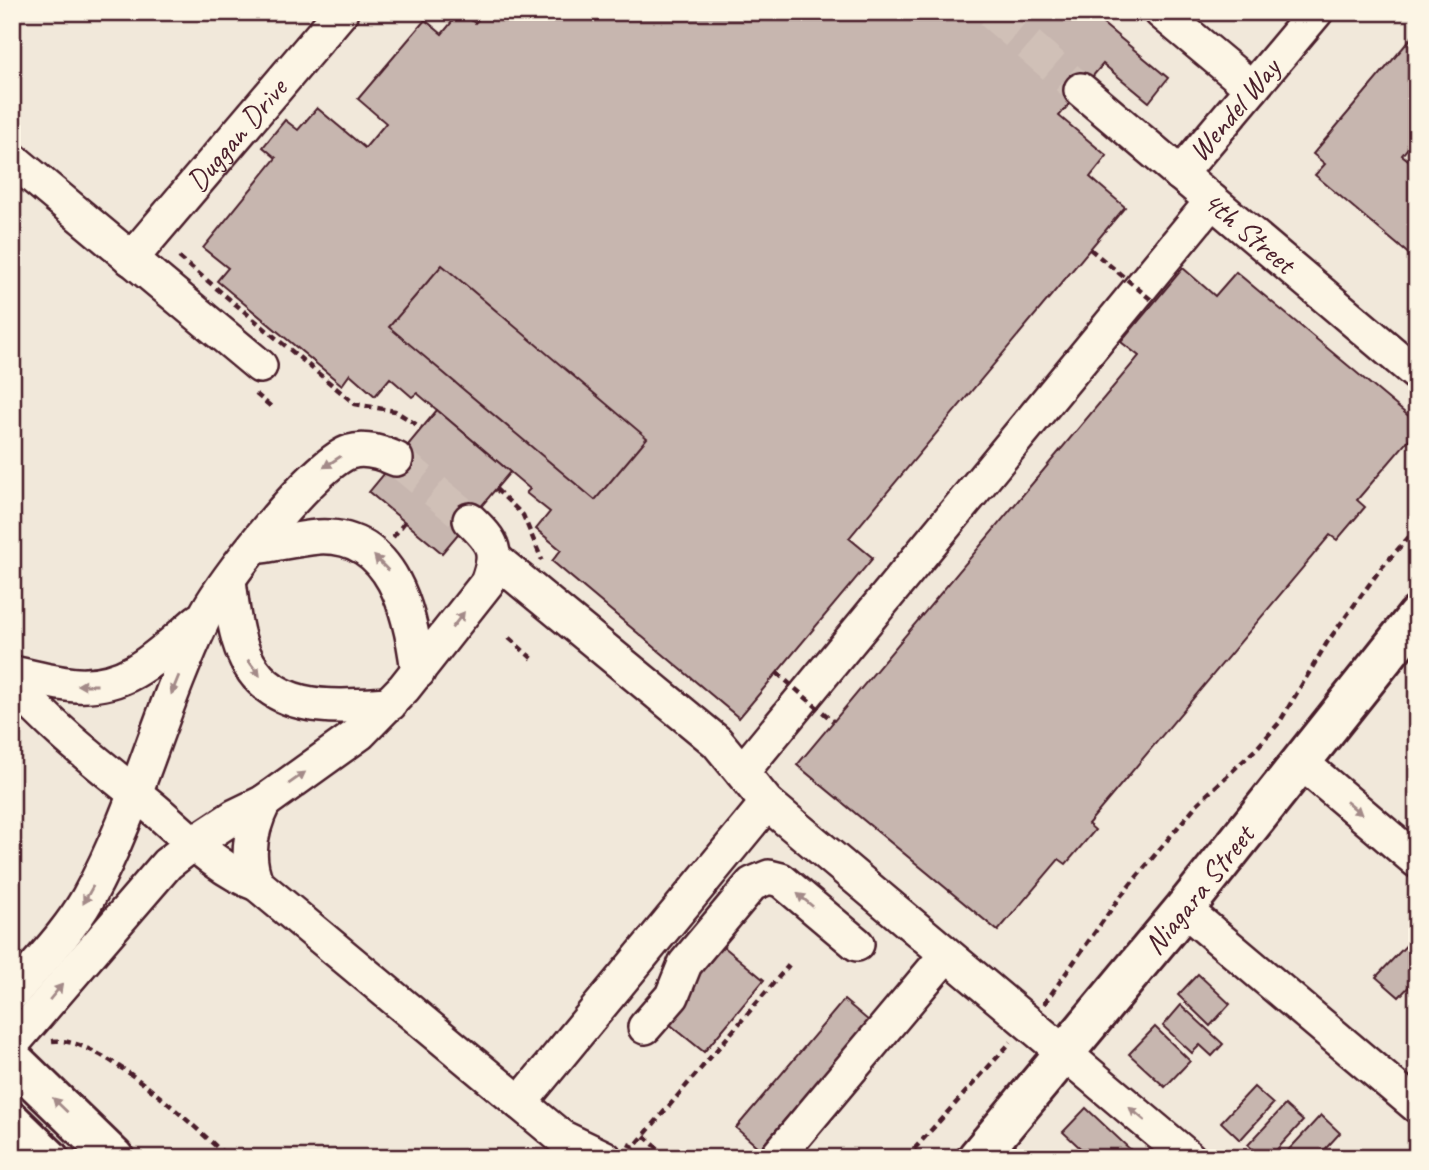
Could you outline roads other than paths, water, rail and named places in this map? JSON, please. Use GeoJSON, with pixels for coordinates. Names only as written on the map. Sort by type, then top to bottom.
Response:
{"type":"FeatureCollection","features":[{"type":"Feature","properties":{"kind":"highway","name":"Niagara Street"},"geometry":{"type":"LineString","coordinates":[[976,1158],[1184,909],[1416,620]]}},
{"type":"Feature","properties":{"kind":"highway"},"geometry":{"type":"LineString","coordinates":[[23,1049],[114,1158]]}},
{"type":"Feature","properties":{"kind":"highway"},"geometry":{"type":"LineString","coordinates":[[12,1122],[49,1158]]}},
{"type":"Feature","properties":{"kind":"street","name":"Duggan Drive"},"geometry":{"type":"LineString","coordinates":[[131,259],[341,12]]}},
{"type":"Feature","properties":{"kind":"street"},"geometry":{"type":"LineString","coordinates":[[1161,12],[1252,88]]}},
{"type":"Feature","properties":{"kind":"street","name":"Wendel Way"},"geometry":{"type":"LineString","coordinates":[[1180,174],[1316,12]]}},
{"type":"Feature","properties":{"kind":"street","name":"4th Street"},"geometry":{"type":"LineString","coordinates":[[1082,90],[1415,369]]}},
{"type":"Feature","properties":{"kind":"street"},"geometry":{"type":"LineString","coordinates":[[12,159],[131,259],[258,380]]}},
{"type":"Feature","properties":{"kind":"street"},"geometry":{"type":"LineString","coordinates":[[742,772],[1212,201]]}},
{"type":"Feature","properties":{"kind":"street"},"geometry":{"type":"LineString","coordinates":[[12,994],[87,899],[135,794],[205,615],[229,580],[319,471],[351,451],[367,451],[396,459]]}},
{"type":"Feature","properties":{"kind":"street"},"geometry":{"type":"LineString","coordinates":[[23,1049],[167,864],[235,816],[264,802],[360,733],[418,672],[487,583],[496,560],[493,546],[470,520]]}},
{"type":"Feature","properties":{"kind":"street"},"geometry":{"type":"LineString","coordinates":[[255,547],[320,537],[346,540],[367,550],[386,566],[398,585],[413,634],[418,672]]}},
{"type":"Feature","properties":{"kind":"street"},"geometry":{"type":"LineString","coordinates":[[496,560],[717,742],[767,803],[1189,1158]]}},
{"type":"Feature","properties":{"kind":"street"},"geometry":{"type":"LineString","coordinates":[[229,580],[244,655],[263,680],[284,697],[323,706],[390,704]]}},
{"type":"Feature","properties":{"kind":"street"},"geometry":{"type":"LineString","coordinates":[[12,673],[74,685],[100,685],[119,681],[143,669],[205,615]]}},
{"type":"Feature","properties":{"kind":"street"},"geometry":{"type":"LineString","coordinates":[[12,682],[38,712],[194,843],[237,877],[257,884],[561,1137],[615,1150]]}},
{"type":"Feature","properties":{"kind":"street"},"geometry":{"type":"LineString","coordinates":[[1302,764],[1417,861]]}},
{"type":"Feature","properties":{"kind":"street"},"geometry":{"type":"LineString","coordinates":[[257,884],[249,848],[264,802]]}},
{"type":"Feature","properties":{"kind":"street"},"geometry":{"type":"LineString","coordinates":[[520,1103],[767,803]]}},
{"type":"Feature","properties":{"kind":"street"},"geometry":{"type":"LineString","coordinates":[[645,1027],[672,996],[685,964],[752,884],[761,878],[781,880],[857,944]]}},
{"type":"Feature","properties":{"kind":"street"},"geometry":{"type":"LineString","coordinates":[[1184,909],[1417,1106]]}},
{"type":"Feature","properties":{"kind":"street"},"geometry":{"type":"LineString","coordinates":[[776,1158],[946,955]]}},
{"type":"Feature","properties":{"kind":"tunnel"},"geometry":{"type":"LineString","coordinates":[[991,12],[1081,90]]}},
{"type":"Feature","properties":{"kind":"tunnel"},"geometry":{"type":"LineString","coordinates":[[396,459],[470,520]]}}]}
